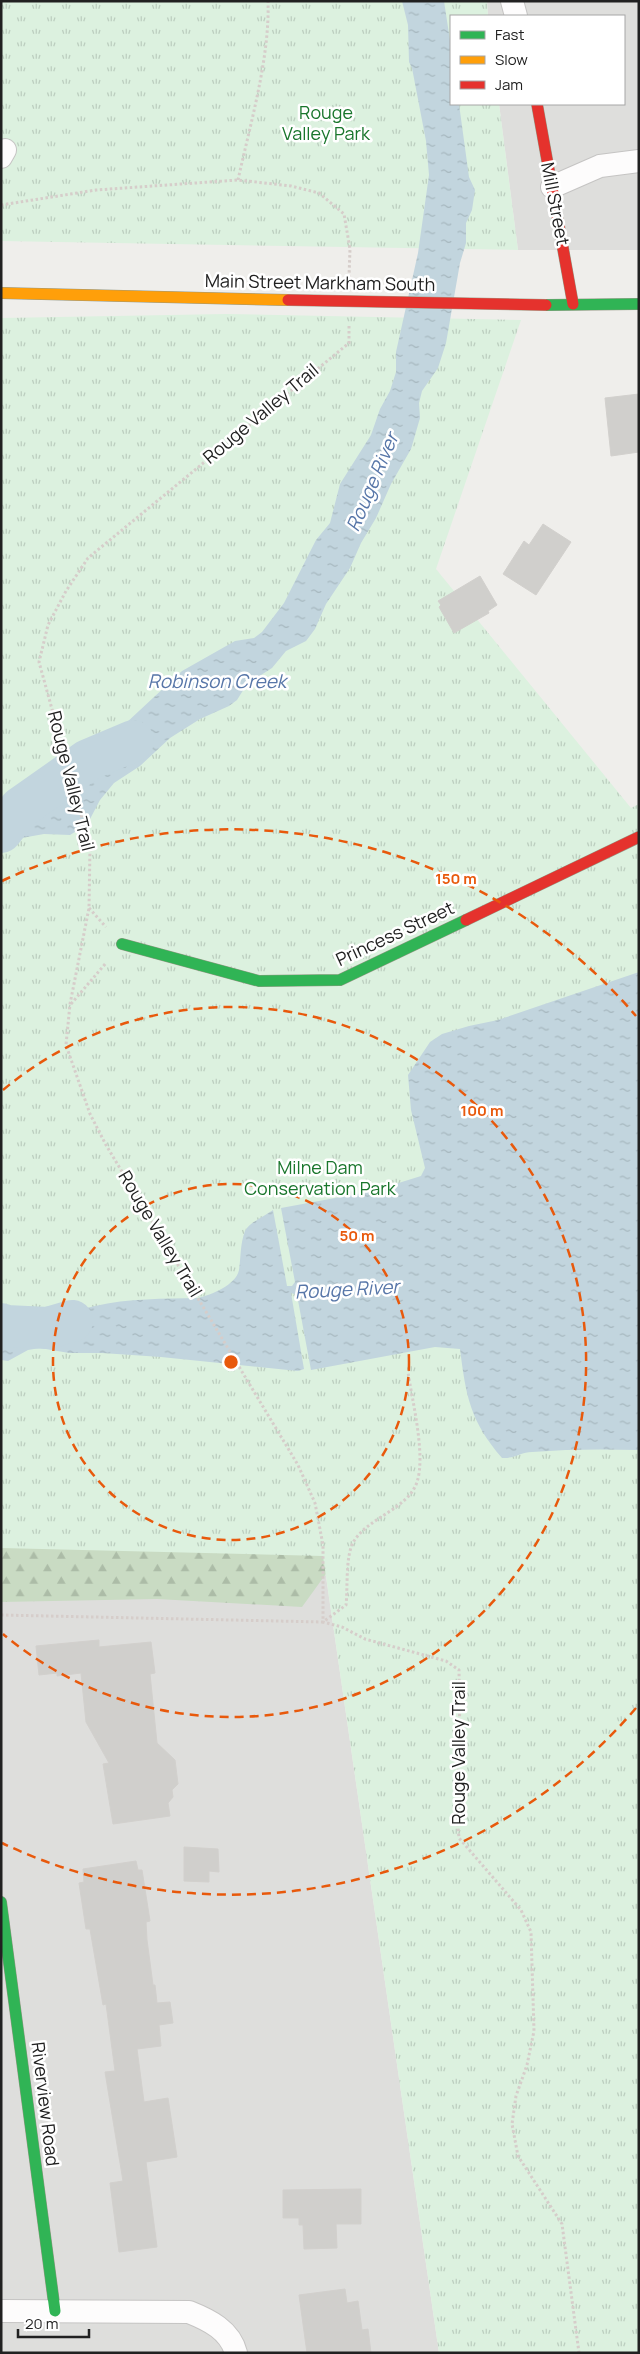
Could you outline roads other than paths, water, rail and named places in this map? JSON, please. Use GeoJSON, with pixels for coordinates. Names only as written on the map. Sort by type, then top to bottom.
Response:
{"type":"FeatureCollection","features":[{"type":"Feature","properties":{"kind":"street"},"geometry":{"type":"LineString","coordinates":[[512,1],[516,15]]}},
{"type":"Feature","properties":{"kind":"street","name":"Mill Street"},"geometry":{"type":"LineString","coordinates":[[537,105],[573,304]]}},
{"type":"Feature","properties":{"kind":"street"},"geometry":{"type":"LineString","coordinates":[[552,187],[600,166],[639,161]]}},
{"type":"Feature","properties":{"kind":"street","name":"Main Street Markham South"},"geometry":{"type":"LineString","coordinates":[[1,292],[546,305],[639,304]]}},
{"type":"Feature","properties":{"kind":"street","name":"Princess Street"},"geometry":{"type":"LineString","coordinates":[[122,944],[259,981],[340,980],[639,837]]}},
{"type":"Feature","properties":{"kind":"street","name":"Riverview Road"},"geometry":{"type":"LineString","coordinates":[[1,1902],[54,2311]]}},
{"type":"Feature","properties":{"kind":"street"},"geometry":{"type":"LineString","coordinates":[[1,2311],[188,2312],[209,2320],[221,2330],[233,2343],[236,2353]]}},
{"type":"Feature","properties":{"kind":"water","name":"Robinson Creek"},"geometry":{"type":"Polygon","coordinates":[[[402,1],[444,1],[450,40],[450,105],[459,105],[469,177],[475,190],[472,210],[466,223],[466,243],[460,263],[446,343],[438,368],[422,391],[419,403],[420,418],[411,449],[391,484],[350,568],[326,604],[315,629],[306,641],[286,651],[272,668],[247,684],[237,700],[229,706],[200,719],[170,738],[140,766],[114,783],[100,800],[90,819],[78,830],[70,835],[44,834],[16,839],[1,853],[1,802],[15,810],[21,810],[43,804],[63,793],[77,775],[92,744],[125,724],[182,671],[235,641],[254,638],[262,632],[284,603],[316,540],[330,523],[340,484],[371,435],[380,409],[390,391],[396,372],[396,352],[418,253],[429,175],[426,141],[412,68],[409,62],[408,25],[402,1]]]}},
{"type":"Feature","properties":{"kind":"water"},"geometry":{"type":"Polygon","coordinates":[[[639,972],[639,1450],[545,1451],[528,1452],[502,1458],[491,1445],[476,1420],[467,1394],[460,1349],[435,1347],[311,1370],[297,1295],[291,1293],[304,1369],[298,1371],[161,1357],[69,1353],[40,1348],[28,1350],[8,1361],[1,1360],[1,1327],[27,1324],[108,1303],[146,1299],[198,1298],[228,1285],[239,1270],[241,1246],[245,1231],[254,1222],[273,1210],[287,1286],[292,1286],[295,1282],[281,1208],[373,1191],[421,1176],[425,1168],[411,1110],[408,1075],[430,1042],[442,1034],[498,1020],[639,972]]]}},
{"type":"Feature","properties":{"kind":"waterway","name":"Rouge River"},"geometry":{"type":"LineString","coordinates":[[1,832],[20,808],[88,760],[133,741]]}},
{"type":"Feature","properties":{"kind":"waterway","name":"Rouge River"},"geometry":{"type":"LineString","coordinates":[[1,1324],[6,1326],[48,1328],[72,1321]]}},
{"type":"Feature","properties":{"kind":"park label","name":"Rouge Valley Park"},"geometry":{"type":"Point","coordinates":[326,123]}},
{"type":"Feature","properties":{"kind":"park label","name":"Milne Dam Conservation Park"},"geometry":{"type":"Point","coordinates":[320,1178]}}]}
